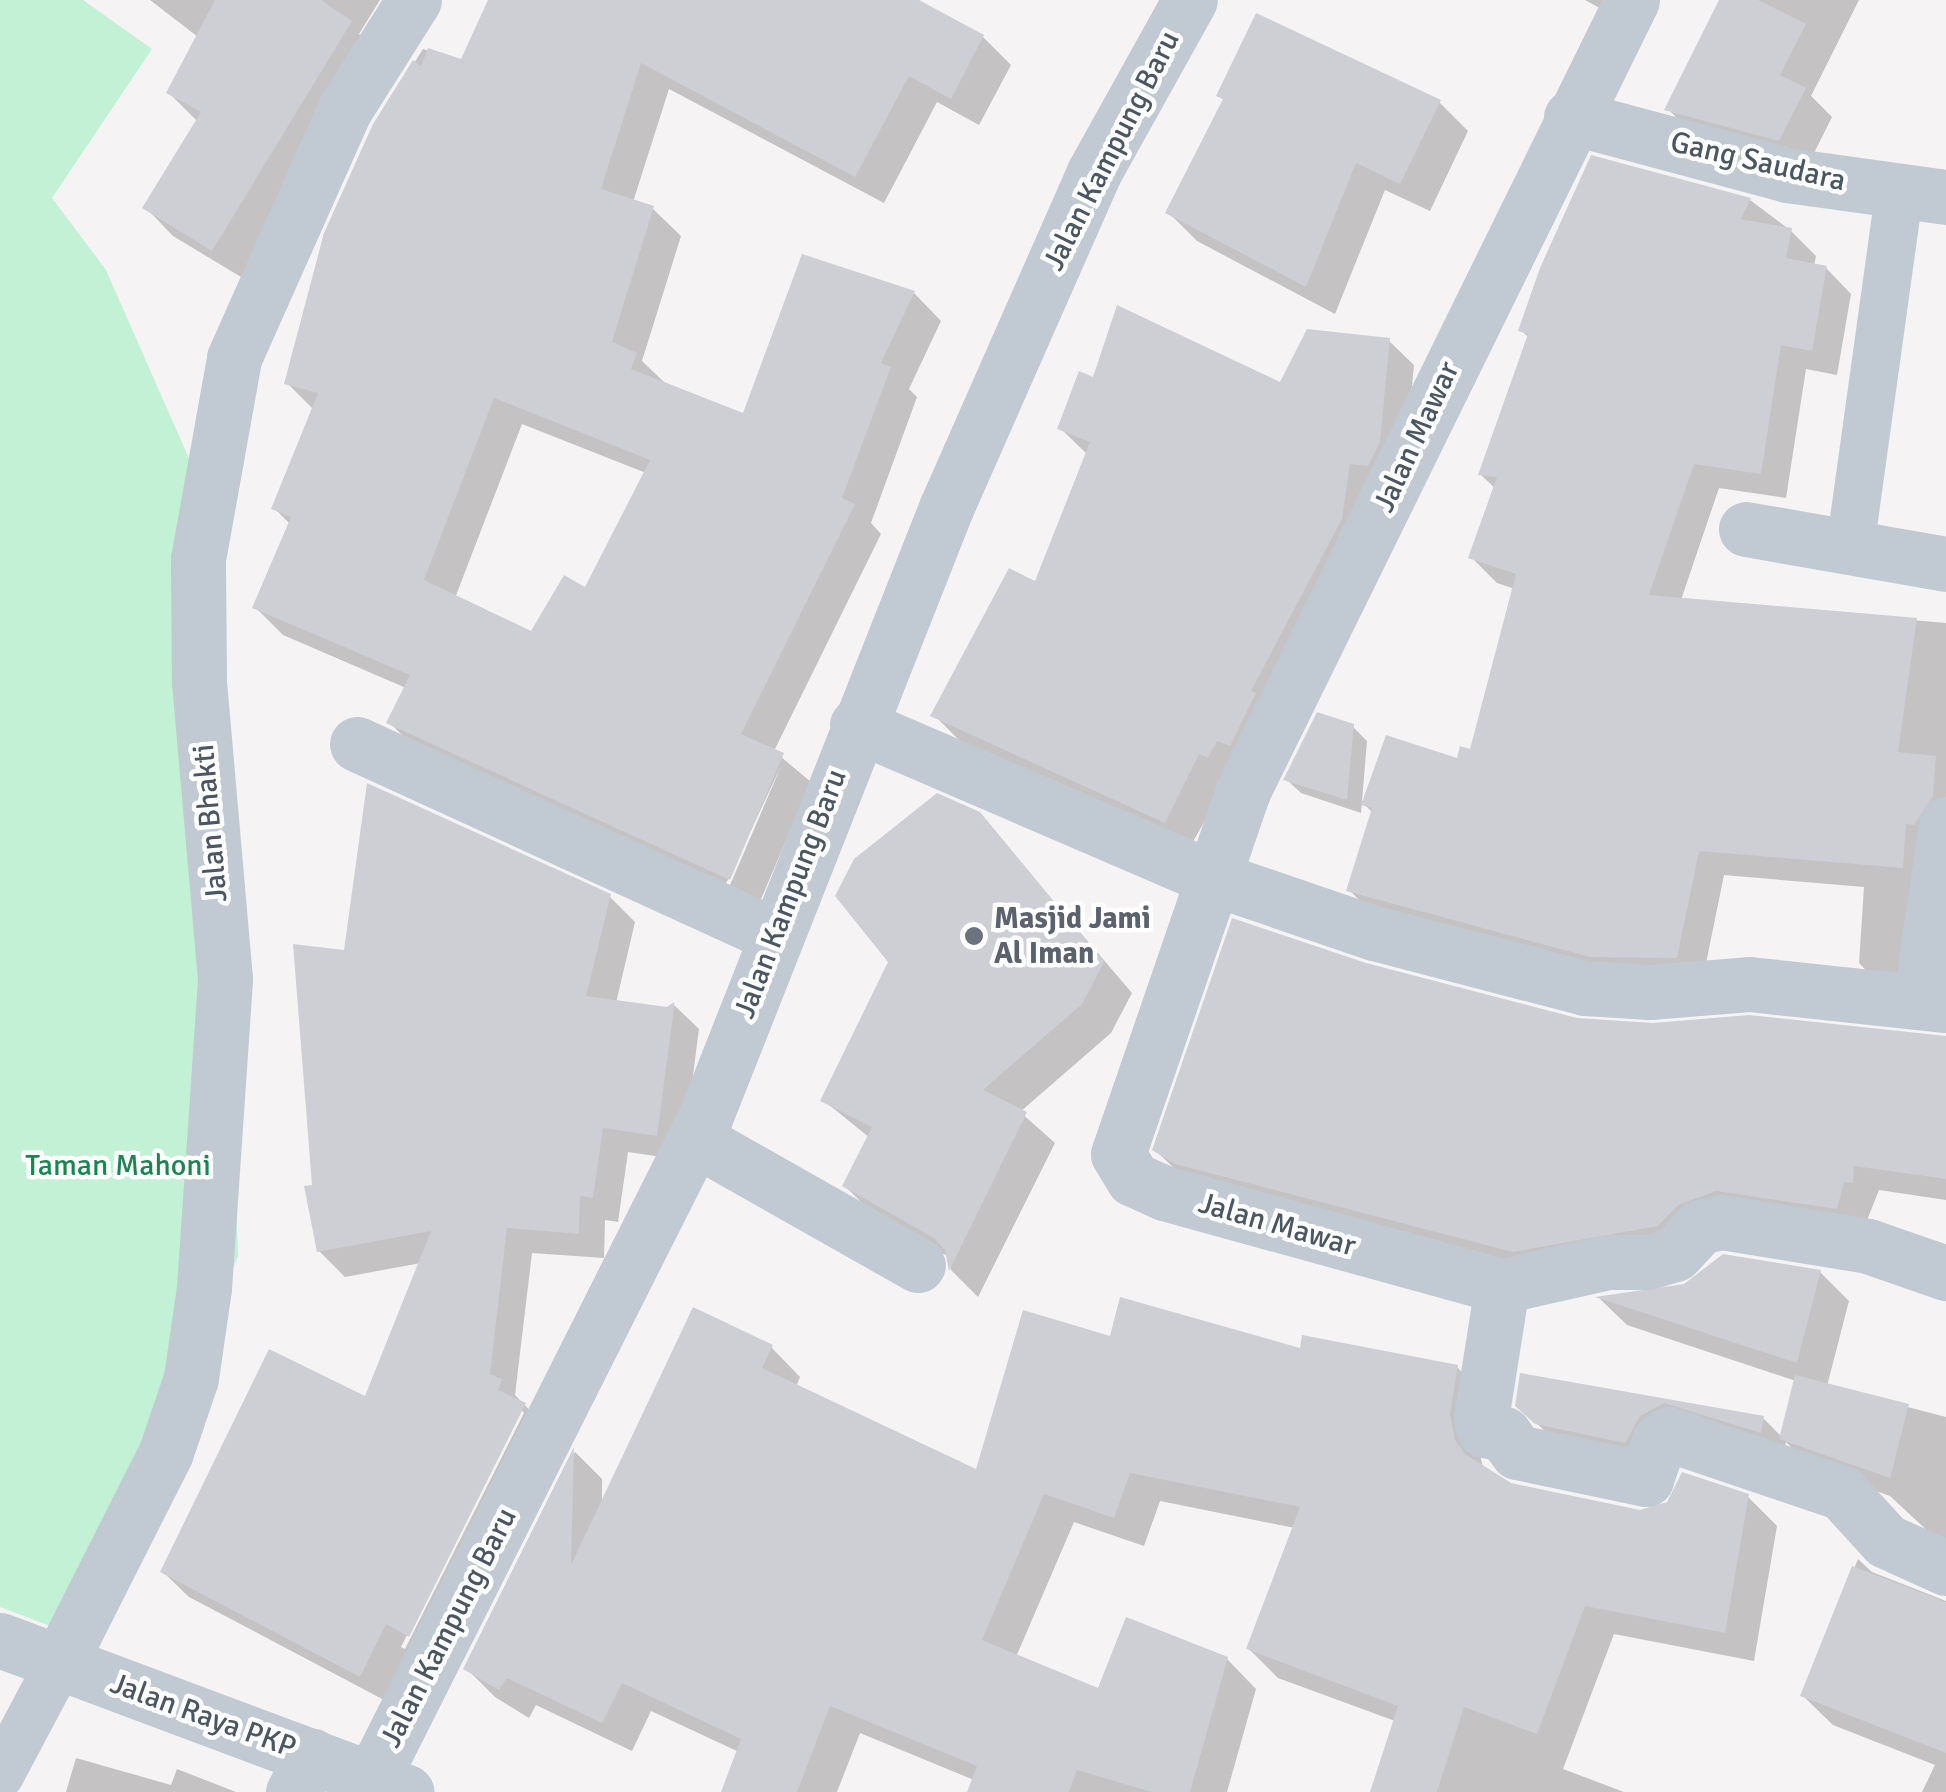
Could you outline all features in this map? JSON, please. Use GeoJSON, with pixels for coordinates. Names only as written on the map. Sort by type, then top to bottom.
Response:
{"type":"FeatureCollection","features":[{"type":"Feature","properties":{"kind":"street","name":"Jalan Bhakti"},"geometry":{"type":"LineString","coordinates":[[60,1662],[166,1452],[191,1378],[204,1288],[225,978],[200,682],[198,558],[234,358],[345,108],[414,0]]}},
{"type":"Feature","properties":{"kind":"street","name":"Jalan Kampung Baru"},"geometry":{"type":"LineString","coordinates":[[389,1786],[695,1139],[857,725],[1093,174],[1190,0]]}},
{"type":"Feature","properties":{"kind":"street","name":"Jalan Mawar"},"geometry":{"type":"LineString","coordinates":[[1632,0],[1571,116],[1324,635],[1243,791],[1118,1154],[1132,1178],[1216,1208],[1502,1286],[1608,1262],[1647,1262],[1674,1254],[1700,1227],[1722,1222],[1868,1246],[1946,1273]]}},
{"type":"Feature","properties":{"kind":"street","name":"Gang Saudara"},"geometry":{"type":"LineString","coordinates":[[1571,116],[1787,175],[1923,193]]}},
{"type":"Feature","properties":{"kind":"street"},"geometry":{"type":"LineString","coordinates":[[1746,529],[1946,564]]}},
{"type":"Feature","properties":{"kind":"street"},"geometry":{"type":"LineString","coordinates":[[857,725],[1213,878],[1374,932],[1585,988],[1650,992],[1750,984],[1933,1003],[1946,824]]}},
{"type":"Feature","properties":{"kind":"street"},"geometry":{"type":"LineString","coordinates":[[356,744],[775,935]]}},
{"type":"Feature","properties":{"kind":"street"},"geometry":{"type":"LineString","coordinates":[[695,1139],[918,1265]]}},
{"type":"Feature","properties":{"kind":"street"},"geometry":{"type":"LineString","coordinates":[[1502,1286],[1481,1418],[1485,1430],[1504,1434],[1516,1452],[1646,1479],[1659,1441],[1668,1434],[1842,1493],[1886,1541],[1946,1568]]}},
{"type":"Feature","properties":{"kind":"street","name":"Jalan Raya PKP"},"geometry":{"type":"LineString","coordinates":[[0,1640],[60,1662],[302,1774],[389,1786]]}},
{"type":"Feature","properties":{"kind":"lane"},"geometry":{"type":"LineString","coordinates":[[1850,548],[1923,193]]}},
{"type":"Feature","properties":{"kind":"lane"},"geometry":{"type":"LineString","coordinates":[[0,1775],[60,1662]]}},
{"type":"Feature","properties":{"kind":"green space","name":"Taman Mahoni"},"geometry":{"type":"Polygon","coordinates":[[[0,0],[83,0],[152,49],[52,198],[106,270],[202,488],[227,938],[238,1256],[82,1638],[0,1607],[0,0]]]}},
{"type":"Feature","properties":{"kind":"building"},"geometry":{"type":"Polygon","coordinates":[[[215,0],[321,0],[352,21],[212,251],[142,208],[201,112],[166,93],[215,0]]]}},
{"type":"Feature","properties":{"kind":"building"},"geometry":{"type":"Polygon","coordinates":[[[488,0],[919,0],[984,35],[951,99],[909,76],[855,177],[641,63],[601,189],[654,206],[612,342],[637,353],[631,369],[743,413],[802,254],[915,291],[881,363],[891,367],[842,498],[855,504],[741,734],[784,753],[730,880],[386,723],[410,675],[252,608],[291,517],[271,509],[318,393],[284,384],[324,233],[373,124],[413,60],[421,66],[428,48],[461,59],[488,0]],[[494,398],[424,580],[531,631],[564,575],[585,587],[650,460],[494,398]]]}},
{"type":"Feature","properties":{"kind":"building"},"geometry":{"type":"Polygon","coordinates":[[[1719,0],[1758,0],[1806,24],[1780,75],[1806,88],[1779,141],[1664,110],[1719,0]]]}},
{"type":"Feature","properties":{"kind":"building"},"geometry":{"type":"Polygon","coordinates":[[[1256,13],[1441,100],[1400,184],[1356,163],[1306,287],[1165,213],[1223,99],[1216,96],[1256,13]]]}},
{"type":"Feature","properties":{"kind":"building"},"geometry":{"type":"Polygon","coordinates":[[[1591,155],[1751,198],[1741,219],[1792,228],[1786,258],[1827,266],[1812,351],[1781,345],[1761,474],[1694,464],[1649,595],[1917,618],[1898,752],[1936,756],[1933,796],[1914,825],[1906,824],[1903,868],[1699,851],[1677,958],[1590,957],[1346,891],[1372,808],[1361,805],[1386,735],[1457,758],[1460,746],[1470,749],[1516,574],[1468,558],[1497,477],[1478,475],[1528,334],[1518,331],[1540,268],[1591,155]]]}},
{"type":"Feature","properties":{"kind":"building"},"geometry":{"type":"Polygon","coordinates":[[[1117,305],[1280,382],[1307,329],[1390,338],[1380,442],[1368,466],[1350,464],[1342,519],[1251,691],[1256,693],[1230,746],[1217,741],[1208,758],[1199,754],[1165,823],[930,716],[1009,568],[1035,581],[1090,442],[1057,429],[1079,371],[1093,377],[1117,305]]]}},
{"type":"Feature","properties":{"kind":"building"},"geometry":{"type":"Polygon","coordinates":[[[1317,712],[1354,724],[1347,800],[1283,780],[1317,712]]]}},
{"type":"Feature","properties":{"kind":"building"},"geometry":{"type":"Polygon","coordinates":[[[367,783],[611,894],[586,996],[667,1007],[674,1002],[674,1008],[657,1136],[603,1128],[593,1198],[580,1196],[579,1234],[507,1228],[490,1374],[502,1379],[498,1390],[526,1403],[409,1637],[386,1624],[360,1677],[160,1572],[269,1349],[365,1396],[431,1231],[317,1252],[304,1186],[312,1185],[293,944],[344,950],[367,783]]]}},
{"type":"Feature","properties":{"kind":"building"},"geometry":{"type":"Polygon","coordinates":[[[937,793],[980,812],[1104,962],[1082,1004],[983,1090],[1027,1112],[949,1271],[945,1250],[934,1238],[842,1186],[872,1127],[820,1101],[888,962],[835,896],[854,859],[937,793]]]}},
{"type":"Feature","properties":{"kind":"building"},"geometry":{"type":"Polygon","coordinates":[[[1232,918],[1366,963],[1577,1018],[1653,1023],[1749,1015],[1946,1036],[1946,1179],[1854,1166],[1853,1183],[1844,1182],[1837,1209],[1716,1191],[1678,1205],[1658,1226],[1513,1252],[1175,1164],[1152,1150],[1232,918]]]}},
{"type":"Feature","properties":{"kind":"building"},"geometry":{"type":"Polygon","coordinates":[[[1723,1254],[1821,1270],[1797,1363],[1595,1297],[1684,1284],[1723,1254]]]}},
{"type":"Feature","properties":{"kind":"building"},"geometry":{"type":"Polygon","coordinates":[[[1120,1297],[1300,1348],[1302,1335],[1458,1365],[1450,1414],[1455,1440],[1465,1454],[1511,1483],[1640,1510],[1667,1502],[1682,1472],[1749,1494],[1725,1633],[1585,1606],[1537,1734],[1464,1707],[1437,1792],[1370,1792],[1398,1706],[1246,1649],[1300,1507],[1130,1473],[1114,1518],[1044,1494],[982,1640],[1098,1688],[1126,1617],[1228,1657],[1190,1792],[1152,1792],[1077,1770],[1069,1792],[967,1792],[977,1766],[830,1706],[797,1792],[721,1792],[741,1739],[622,1683],[602,1723],[507,1678],[499,1690],[463,1669],[574,1447],[571,1565],[693,1307],[773,1345],[762,1368],[976,1469],[1023,1310],[1110,1336],[1120,1297]]]}},
{"type":"Feature","properties":{"kind":"building"},"geometry":{"type":"Polygon","coordinates":[[[1520,1373],[1764,1416],[1761,1433],[1664,1403],[1640,1416],[1625,1443],[1535,1424],[1515,1406],[1520,1373]]]}},
{"type":"Feature","properties":{"kind":"building"},"geometry":{"type":"Polygon","coordinates":[[[1795,1375],[1909,1404],[1890,1478],[1779,1439],[1795,1375]]]}},
{"type":"Feature","properties":{"kind":"building"},"geometry":{"type":"Polygon","coordinates":[[[1852,1566],[1946,1602],[1946,1753],[1800,1696],[1852,1566]]]}},
{"type":"Feature","properties":{"kind":"place","name":"Masjid Jami Al Iman"},"geometry":{"type":"Point","coordinates":[974,936]}}]}
